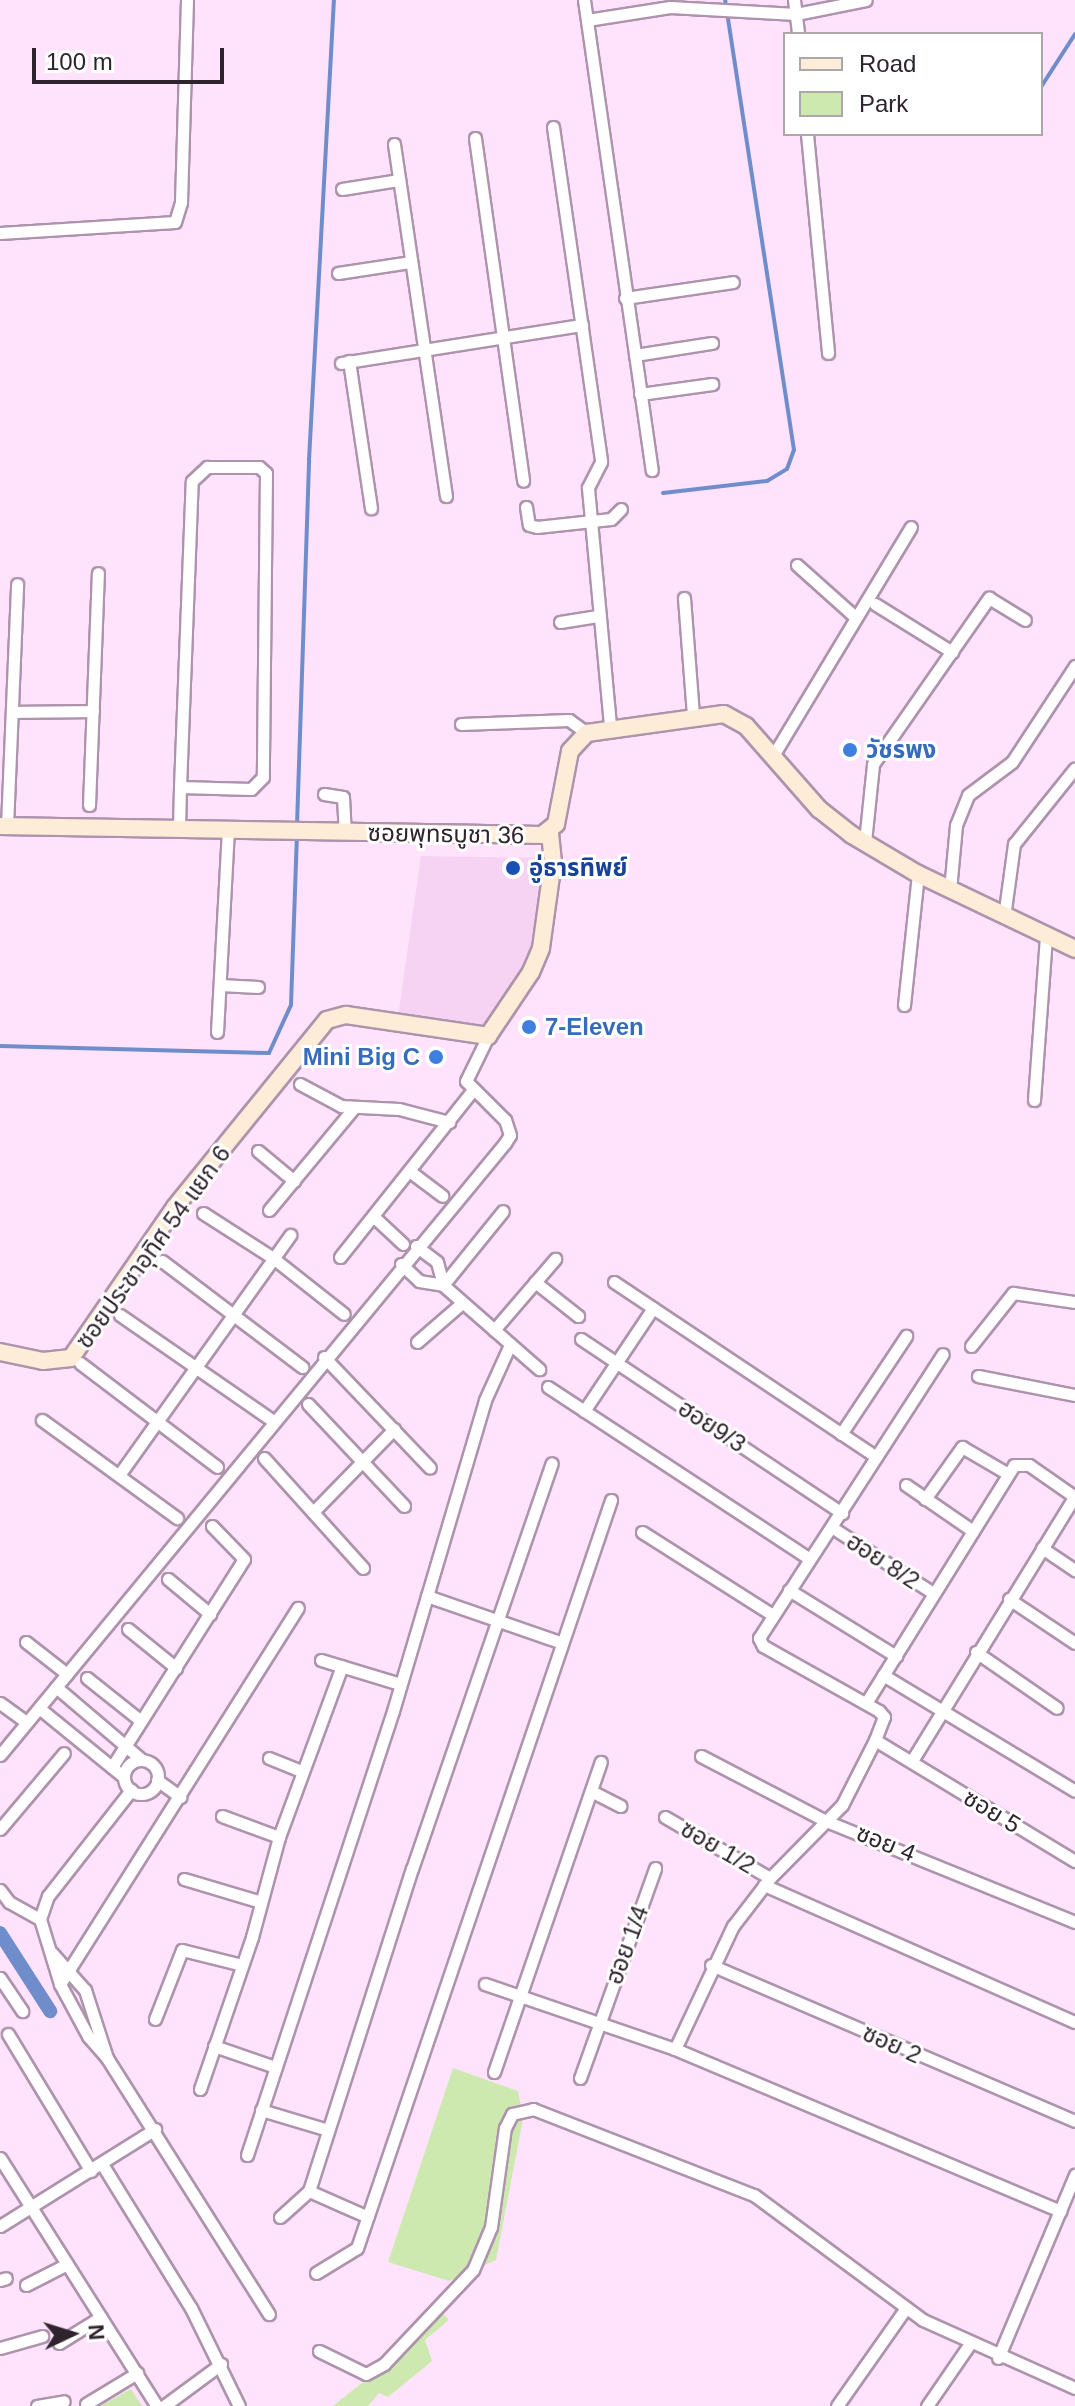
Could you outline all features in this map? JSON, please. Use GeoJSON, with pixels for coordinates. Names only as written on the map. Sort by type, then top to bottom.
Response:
{"type":"FeatureCollection","features":[{"type":"Feature","properties":{"kind":"street"},"geometry":{"type":"LineString","coordinates":[[0,233],[175,222],[181,202],[187,0]]}},
{"type":"Feature","properties":{"kind":"street"},"geometry":{"type":"LineString","coordinates":[[584,0],[652,470]]}},
{"type":"Feature","properties":{"kind":"street"},"geometry":{"type":"LineString","coordinates":[[794,0],[798,32]]}},
{"type":"Feature","properties":{"kind":"street"},"geometry":{"type":"LineString","coordinates":[[587,20],[670,7],[796,14],[866,0]]}},
{"type":"Feature","properties":{"kind":"street"},"geometry":{"type":"LineString","coordinates":[[553,127],[601,462],[588,488],[589,521],[610,726]]}},
{"type":"Feature","properties":{"kind":"street"},"geometry":{"type":"LineString","coordinates":[[807,136],[828,353]]}},
{"type":"Feature","properties":{"kind":"street"},"geometry":{"type":"LineString","coordinates":[[475,138],[523,481]]}},
{"type":"Feature","properties":{"kind":"street"},"geometry":{"type":"LineString","coordinates":[[394,144],[446,496]]}},
{"type":"Feature","properties":{"kind":"street"},"geometry":{"type":"LineString","coordinates":[[342,189],[399,180]]}},
{"type":"Feature","properties":{"kind":"street"},"geometry":{"type":"LineString","coordinates":[[338,273],[411,262]]}},
{"type":"Feature","properties":{"kind":"street"},"geometry":{"type":"LineString","coordinates":[[625,298],[733,282]]}},
{"type":"Feature","properties":{"kind":"street"},"geometry":{"type":"LineString","coordinates":[[371,508],[345,362],[582,325]]}},
{"type":"Feature","properties":{"kind":"street"},"geometry":{"type":"LineString","coordinates":[[635,355],[712,343]]}},
{"type":"Feature","properties":{"kind":"street"},"geometry":{"type":"LineString","coordinates":[[640,394],[712,384]]}},
{"type":"Feature","properties":{"kind":"street"},"geometry":{"type":"LineString","coordinates":[[179,828],[180,787],[192,481],[207,467],[259,467],[267,486],[263,777],[251,789],[180,787]]}},
{"type":"Feature","properties":{"kind":"street"},"geometry":{"type":"LineString","coordinates":[[526,507],[529,525],[611,519],[621,509]]}},
{"type":"Feature","properties":{"kind":"street"},"geometry":{"type":"LineString","coordinates":[[774,754],[854,616],[911,527]]}},
{"type":"Feature","properties":{"kind":"street"},"geometry":{"type":"LineString","coordinates":[[797,565],[854,616]]}},
{"type":"Feature","properties":{"kind":"street"},"geometry":{"type":"LineString","coordinates":[[89,805],[98,573]]}},
{"type":"Feature","properties":{"kind":"street"},"geometry":{"type":"LineString","coordinates":[[4,826],[17,584]]}},
{"type":"Feature","properties":{"kind":"street"},"geometry":{"type":"LineString","coordinates":[[684,598],[693,714]]}},
{"type":"Feature","properties":{"kind":"street"},"geometry":{"type":"LineString","coordinates":[[865,842],[873,764],[989,598],[1025,620]]}},
{"type":"Feature","properties":{"kind":"street"},"geometry":{"type":"LineString","coordinates":[[875,604],[952,652]]}},
{"type":"Feature","properties":{"kind":"street"},"geometry":{"type":"LineString","coordinates":[[560,622],[598,616]]}},
{"type":"Feature","properties":{"kind":"street"},"geometry":{"type":"LineString","coordinates":[[950,890],[956,825],[968,795],[1012,762],[1075,666]]}},
{"type":"Feature","properties":{"kind":"street"},"geometry":{"type":"LineString","coordinates":[[12,712],[93,711]]}},
{"type":"Feature","properties":{"kind":"street"},"geometry":{"type":"LineString","coordinates":[[461,724],[569,720],[587,733],[610,726],[693,714],[736,718],[774,754],[819,809],[865,842],[918,874],[1075,949]]}},
{"type":"Feature","properties":{"kind":"street","name":"ซอยพุทธบูชา 36"},"geometry":{"type":"LineString","coordinates":[[4,826],[228,829],[289,834],[345,832],[528,836],[550,831],[560,812],[570,751],[587,733]]}},
{"type":"Feature","properties":{"kind":"street"},"geometry":{"type":"LineString","coordinates":[[1004,917],[1014,844],[1075,768]]}},
{"type":"Feature","properties":{"kind":"street"},"geometry":{"type":"LineString","coordinates":[[324,794],[343,797],[345,832]]}},
{"type":"Feature","properties":{"kind":"street"},"geometry":{"type":"LineString","coordinates":[[217,1032],[228,829]]}},
{"type":"Feature","properties":{"kind":"street"},"geometry":{"type":"LineString","coordinates":[[0,1755],[324,1357],[510,1135],[505,1120],[472,1091],[466,1072],[527,979],[541,948],[554,848],[550,831]]}},
{"type":"Feature","properties":{"kind":"street"},"geometry":{"type":"LineString","coordinates":[[904,1005],[918,874]]}},
{"type":"Feature","properties":{"kind":"street"},"geometry":{"type":"LineString","coordinates":[[1034,1100],[1046,936]]}},
{"type":"Feature","properties":{"kind":"street"},"geometry":{"type":"LineString","coordinates":[[220,985],[258,987]]}},
{"type":"Feature","properties":{"kind":"street","name":"ซอยประชาอุทิศ 54 แยก 6"},"geometry":{"type":"LineString","coordinates":[[0,1352],[43,1361],[71,1358],[175,1207],[327,1020],[346,1015],[488,1036]]}},
{"type":"Feature","properties":{"kind":"street"},"geometry":{"type":"LineString","coordinates":[[300,1084],[326,1102],[353,1109],[399,1109],[449,1122]]}},
{"type":"Feature","properties":{"kind":"street"},"geometry":{"type":"LineString","coordinates":[[340,1257],[412,1173],[472,1091]]}},
{"type":"Feature","properties":{"kind":"street"},"geometry":{"type":"LineString","coordinates":[[269,1210],[353,1109]]}},
{"type":"Feature","properties":{"kind":"street"},"geometry":{"type":"LineString","coordinates":[[258,1151],[294,1181]]}},
{"type":"Feature","properties":{"kind":"street"},"geometry":{"type":"LineString","coordinates":[[412,1173],[442,1196]]}},
{"type":"Feature","properties":{"kind":"street"},"geometry":{"type":"LineString","coordinates":[[443,1285],[503,1211]]}},
{"type":"Feature","properties":{"kind":"street"},"geometry":{"type":"LineString","coordinates":[[203,1213],[273,1258],[344,1314]]}},
{"type":"Feature","properties":{"kind":"street"},"geometry":{"type":"LineString","coordinates":[[373,1216],[403,1244]]}},
{"type":"Feature","properties":{"kind":"street"},"geometry":{"type":"LineString","coordinates":[[119,1475],[290,1235]]}},
{"type":"Feature","properties":{"kind":"street"},"geometry":{"type":"LineString","coordinates":[[416,1246],[437,1262],[443,1285],[539,1369]]}},
{"type":"Feature","properties":{"kind":"street"},"geometry":{"type":"LineString","coordinates":[[494,1330],[555,1259]]}},
{"type":"Feature","properties":{"kind":"street"},"geometry":{"type":"LineString","coordinates":[[162,1261],[302,1367]]}},
{"type":"Feature","properties":{"kind":"street"},"geometry":{"type":"LineString","coordinates":[[401,1264],[419,1281],[443,1285]]}},
{"type":"Feature","properties":{"kind":"street"},"geometry":{"type":"LineString","coordinates":[[535,1282],[578,1316]]}},
{"type":"Feature","properties":{"kind":"street"},"geometry":{"type":"LineString","coordinates":[[614,1282],[875,1456]]}},
{"type":"Feature","properties":{"kind":"street"},"geometry":{"type":"LineString","coordinates":[[971,1346],[1013,1293],[1025,1291],[1075,1302]]}},
{"type":"Feature","properties":{"kind":"street"},"geometry":{"type":"LineString","coordinates":[[417,1342],[462,1303]]}},
{"type":"Feature","properties":{"kind":"street"},"geometry":{"type":"LineString","coordinates":[[584,1411],[653,1308]]}},
{"type":"Feature","properties":{"kind":"street"},"geometry":{"type":"LineString","coordinates":[[120,1315],[273,1421]]}},
{"type":"Feature","properties":{"kind":"street"},"geometry":{"type":"LineString","coordinates":[[841,1434],[906,1336]]}},
{"type":"Feature","properties":{"kind":"street","name":"ฮอย9/3"},"geometry":{"type":"LineString","coordinates":[[581,1339],[842,1513]]}},
{"type":"Feature","properties":{"kind":"street"},"geometry":{"type":"LineString","coordinates":[[247,2155],[400,1684],[485,1400],[510,1345]]}},
{"type":"Feature","properties":{"kind":"street"},"geometry":{"type":"LineString","coordinates":[[675,2049],[711,1965],[767,1882],[850,1792],[884,1717],[866,1703],[763,1646],[759,1638],[943,1354]]}},
{"type":"Feature","properties":{"kind":"street"},"geometry":{"type":"LineString","coordinates":[[324,1357],[430,1468]]}},
{"type":"Feature","properties":{"kind":"street"},"geometry":{"type":"LineString","coordinates":[[80,1363],[217,1467]]}},
{"type":"Feature","properties":{"kind":"street"},"geometry":{"type":"LineString","coordinates":[[978,1376],[1075,1395]]}},
{"type":"Feature","properties":{"kind":"street"},"geometry":{"type":"LineString","coordinates":[[548,1387],[810,1559]]}},
{"type":"Feature","properties":{"kind":"street"},"geometry":{"type":"LineString","coordinates":[[308,1404],[404,1506]]}},
{"type":"Feature","properties":{"kind":"street"},"geometry":{"type":"LineString","coordinates":[[42,1420],[177,1518]]}},
{"type":"Feature","properties":{"kind":"street"},"geometry":{"type":"LineString","coordinates":[[313,1512],[394,1429]]}},
{"type":"Feature","properties":{"kind":"street"},"geometry":{"type":"LineString","coordinates":[[925,1499],[962,1447],[1008,1474]]}},
{"type":"Feature","properties":{"kind":"street"},"geometry":{"type":"LineString","coordinates":[[264,1458],[363,1568]]}},
{"type":"Feature","properties":{"kind":"street"},"geometry":{"type":"LineString","coordinates":[[280,2217],[309,2191],[497,1620],[552,1463]]}},
{"type":"Feature","properties":{"kind":"street"},"geometry":{"type":"LineString","coordinates":[[866,1703],[1014,1465],[1029,1465],[1075,1496],[976,1652],[913,1759]]}},
{"type":"Feature","properties":{"kind":"street"},"geometry":{"type":"LineString","coordinates":[[906,1485],[973,1531]]}},
{"type":"Feature","properties":{"kind":"street"},"geometry":{"type":"LineString","coordinates":[[316,2273],[353,2253],[368,2217],[560,1642],[611,1500]]}},
{"type":"Feature","properties":{"kind":"street"},"geometry":{"type":"LineString","coordinates":[[112,1767],[244,1559],[212,1526]]}},
{"type":"Feature","properties":{"kind":"street","name":"ฮอย 8/2"},"geometry":{"type":"LineString","coordinates":[[833,1528],[933,1593]]}},
{"type":"Feature","properties":{"kind":"street"},"geometry":{"type":"LineString","coordinates":[[642,1532],[773,1615]]}},
{"type":"Feature","properties":{"kind":"street"},"geometry":{"type":"LineString","coordinates":[[1042,1548],[1075,1570]]}},
{"type":"Feature","properties":{"kind":"street"},"geometry":{"type":"LineString","coordinates":[[168,1579],[210,1614]]}},
{"type":"Feature","properties":{"kind":"street"},"geometry":{"type":"LineString","coordinates":[[789,1590],[896,1656]]}},
{"type":"Feature","properties":{"kind":"street"},"geometry":{"type":"LineString","coordinates":[[427,1596],[560,1642]]}},
{"type":"Feature","properties":{"kind":"street"},"geometry":{"type":"LineString","coordinates":[[1009,1599],[1075,1643]]}},
{"type":"Feature","properties":{"kind":"street"},"geometry":{"type":"LineString","coordinates":[[60,1984],[298,1608]]}},
{"type":"Feature","properties":{"kind":"street"},"geometry":{"type":"LineString","coordinates":[[128,1629],[176,1668]]}},
{"type":"Feature","properties":{"kind":"street"},"geometry":{"type":"LineString","coordinates":[[26,1642],[67,1674]]}},
{"type":"Feature","properties":{"kind":"street"},"geometry":{"type":"LineString","coordinates":[[976,1652],[1057,1708]]}},
{"type":"Feature","properties":{"kind":"street"},"geometry":{"type":"LineString","coordinates":[[321,1660],[400,1684]]}},
{"type":"Feature","properties":{"kind":"street"},"geometry":{"type":"LineString","coordinates":[[200,2089],[242,1965],[279,1837],[342,1666]]}},
{"type":"Feature","properties":{"kind":"street"},"geometry":{"type":"LineString","coordinates":[[883,1675],[1075,1791]]}},
{"type":"Feature","properties":{"kind":"street"},"geometry":{"type":"LineString","coordinates":[[87,1678],[141,1721]]}},
{"type":"Feature","properties":{"kind":"street"},"geometry":{"type":"LineString","coordinates":[[56,1687],[156,1769],[157,1780],[147,1792],[131,1790]]}},
{"type":"Feature","properties":{"kind":"street"},"geometry":{"type":"LineString","coordinates":[[0,1703],[26,1722]]}},
{"type":"Feature","properties":{"kind":"street"},"geometry":{"type":"LineString","coordinates":[[39,1708],[124,1777],[131,1790]]}},
{"type":"Feature","properties":{"kind":"street","name":"ซอย 5"},"geometry":{"type":"LineString","coordinates":[[875,1740],[913,1759],[915,1765],[1075,1861]]}},
{"type":"Feature","properties":{"kind":"street"},"geometry":{"type":"LineString","coordinates":[[0,1829],[64,1753]]}},
{"type":"Feature","properties":{"kind":"street","name":"ซอย 4"},"geometry":{"type":"LineString","coordinates":[[701,1756],[826,1821],[1075,1922]]}},
{"type":"Feature","properties":{"kind":"street"},"geometry":{"type":"LineString","coordinates":[[269,1758],[302,1771]]}},
{"type":"Feature","properties":{"kind":"street"},"geometry":{"type":"LineString","coordinates":[[124,1777],[131,1763],[142,1760]]}},
{"type":"Feature","properties":{"kind":"street"},"geometry":{"type":"LineString","coordinates":[[494,2072],[601,1762]]}},
{"type":"Feature","properties":{"kind":"street"},"geometry":{"type":"LineString","coordinates":[[157,1780],[180,1797]]}},
{"type":"Feature","properties":{"kind":"street"},"geometry":{"type":"LineString","coordinates":[[131,1790],[48,1896],[40,1919],[60,1984],[88,2036],[107,2058],[155,2129],[269,2314]]}},
{"type":"Feature","properties":{"kind":"street"},"geometry":{"type":"LineString","coordinates":[[591,1791],[620,1806]]}},
{"type":"Feature","properties":{"kind":"street"},"geometry":{"type":"LineString","coordinates":[[222,1816],[279,1837]]}},
{"type":"Feature","properties":{"kind":"street","name":"ซอย 1/2"},"geometry":{"type":"LineString","coordinates":[[665,1817],[767,1882],[1075,2022]]}},
{"type":"Feature","properties":{"kind":"street","name":"ฮอย 1/4"},"geometry":{"type":"LineString","coordinates":[[580,2078],[655,1868]]}},
{"type":"Feature","properties":{"kind":"street"},"geometry":{"type":"LineString","coordinates":[[184,1879],[261,1902]]}},
{"type":"Feature","properties":{"kind":"street"},"geometry":{"type":"LineString","coordinates":[[0,1890],[9,1902],[40,1919]]}},
{"type":"Feature","properties":{"kind":"street"},"geometry":{"type":"LineString","coordinates":[[155,2019],[182,1950],[242,1965]]}},
{"type":"Feature","properties":{"kind":"street"},"geometry":{"type":"LineString","coordinates":[[52,1953],[70,1968],[85,1990],[107,2058]]}},
{"type":"Feature","properties":{"kind":"street","name":"ซอย 2"},"geometry":{"type":"LineString","coordinates":[[711,1965],[1075,2121]]}},
{"type":"Feature","properties":{"kind":"street"},"geometry":{"type":"LineString","coordinates":[[0,1978],[22,2011]]}},
{"type":"Feature","properties":{"kind":"street"},"geometry":{"type":"LineString","coordinates":[[485,1984],[675,2049],[1060,2211]]}},
{"type":"Feature","properties":{"kind":"street"},"geometry":{"type":"LineString","coordinates":[[8,2034],[91,2171]]}},
{"type":"Feature","properties":{"kind":"street"},"geometry":{"type":"LineString","coordinates":[[214,2046],[275,2067]]}},
{"type":"Feature","properties":{"kind":"street"},"geometry":{"type":"LineString","coordinates":[[319,2351],[366,2374],[384,2364],[473,2270],[491,2227],[505,2128],[522,2108],[547,2110],[754,2195],[906,2308],[969,2345],[1075,2388]]}},
{"type":"Feature","properties":{"kind":"street"},"geometry":{"type":"LineString","coordinates":[[261,2110],[328,2130]]}},
{"type":"Feature","properties":{"kind":"street"},"geometry":{"type":"LineString","coordinates":[[0,2226],[33,2210],[155,2129]]}},
{"type":"Feature","properties":{"kind":"street"},"geometry":{"type":"LineString","coordinates":[[0,2158],[157,2406]]}},
{"type":"Feature","properties":{"kind":"street"},"geometry":{"type":"LineString","coordinates":[[102,2164],[221,2364],[239,2406]]}},
{"type":"Feature","properties":{"kind":"street"},"geometry":{"type":"LineString","coordinates":[[998,2358],[1075,2175]]}},
{"type":"Feature","properties":{"kind":"street"},"geometry":{"type":"LineString","coordinates":[[309,2191],[368,2217]]}},
{"type":"Feature","properties":{"kind":"street"},"geometry":{"type":"LineString","coordinates":[[26,2285],[67,2264]]}},
{"type":"Feature","properties":{"kind":"street"},"geometry":{"type":"LineString","coordinates":[[837,2406],[906,2308]]}},
{"type":"Feature","properties":{"kind":"street"},"geometry":{"type":"LineString","coordinates":[[59,2343],[101,2317]]}},
{"type":"Feature","properties":{"kind":"street"},"geometry":{"type":"LineString","coordinates":[[0,2348],[42,2336]]}},
{"type":"Feature","properties":{"kind":"street"},"geometry":{"type":"LineString","coordinates":[[927,2406],[969,2345]]}},
{"type":"Feature","properties":{"kind":"street"},"geometry":{"type":"LineString","coordinates":[[164,2406],[221,2364]]}},
{"type":"Feature","properties":{"kind":"street"},"geometry":{"type":"LineString","coordinates":[[86,2404],[137,2373]]}},
{"type":"Feature","properties":{"kind":"street"},"geometry":{"type":"LineString","coordinates":[[37,2406],[64,2401]]}},
{"type":"Feature","properties":{"kind":"shaded area"},"geometry":{"type":"Polygon","coordinates":[[[421,856],[549,858],[527,963],[486,1029],[398,1017],[421,856]]]}},
{"type":"Feature","properties":{"kind":"green space"},"geometry":{"type":"Polygon","coordinates":[[[453,2068],[518,2091],[523,2119],[496,2260],[449,2281],[388,2262],[453,2068]]]}},
{"type":"Feature","properties":{"kind":"green space"},"geometry":{"type":"Polygon","coordinates":[[[432,2302],[449,2320],[425,2340],[432,2361],[388,2397],[379,2393],[368,2406],[333,2406],[398,2354],[432,2302]]]}},
{"type":"Feature","properties":{"kind":"green space"},"geometry":{"type":"Polygon","coordinates":[[[131,2389],[142,2406],[100,2406],[131,2389]]]}},
{"type":"Feature","properties":{"kind":"waterway"},"geometry":{"type":"LineString","coordinates":[[297,825],[309,460],[334,0]]}},
{"type":"Feature","properties":{"kind":"waterway"},"geometry":{"type":"LineString","coordinates":[[663,493],[767,481],[787,469],[794,450],[725,0]]}},
{"type":"Feature","properties":{"kind":"waterway"},"geometry":{"type":"LineString","coordinates":[[1043,84],[1075,34]]}},
{"type":"Feature","properties":{"kind":"waterway"},"geometry":{"type":"LineString","coordinates":[[0,1046],[269,1053],[291,1005],[297,833]]}},
{"type":"Feature","properties":{"kind":"waterway"},"geometry":{"type":"LineString","coordinates":[[0,1933],[50,2011]]}},
{"type":"Feature","properties":{"kind":"place","name":"วัชรพง"},"geometry":{"type":"Point","coordinates":[850,750]}},
{"type":"Feature","properties":{"kind":"place","name":"อู่ธารทิพย์"},"geometry":{"type":"Point","coordinates":[513,868]}},
{"type":"Feature","properties":{"kind":"place","name":"7-Eleven"},"geometry":{"type":"Point","coordinates":[529,1027]}},
{"type":"Feature","properties":{"kind":"place","name":"Mini Big C"},"geometry":{"type":"Point","coordinates":[436,1057]}}]}
